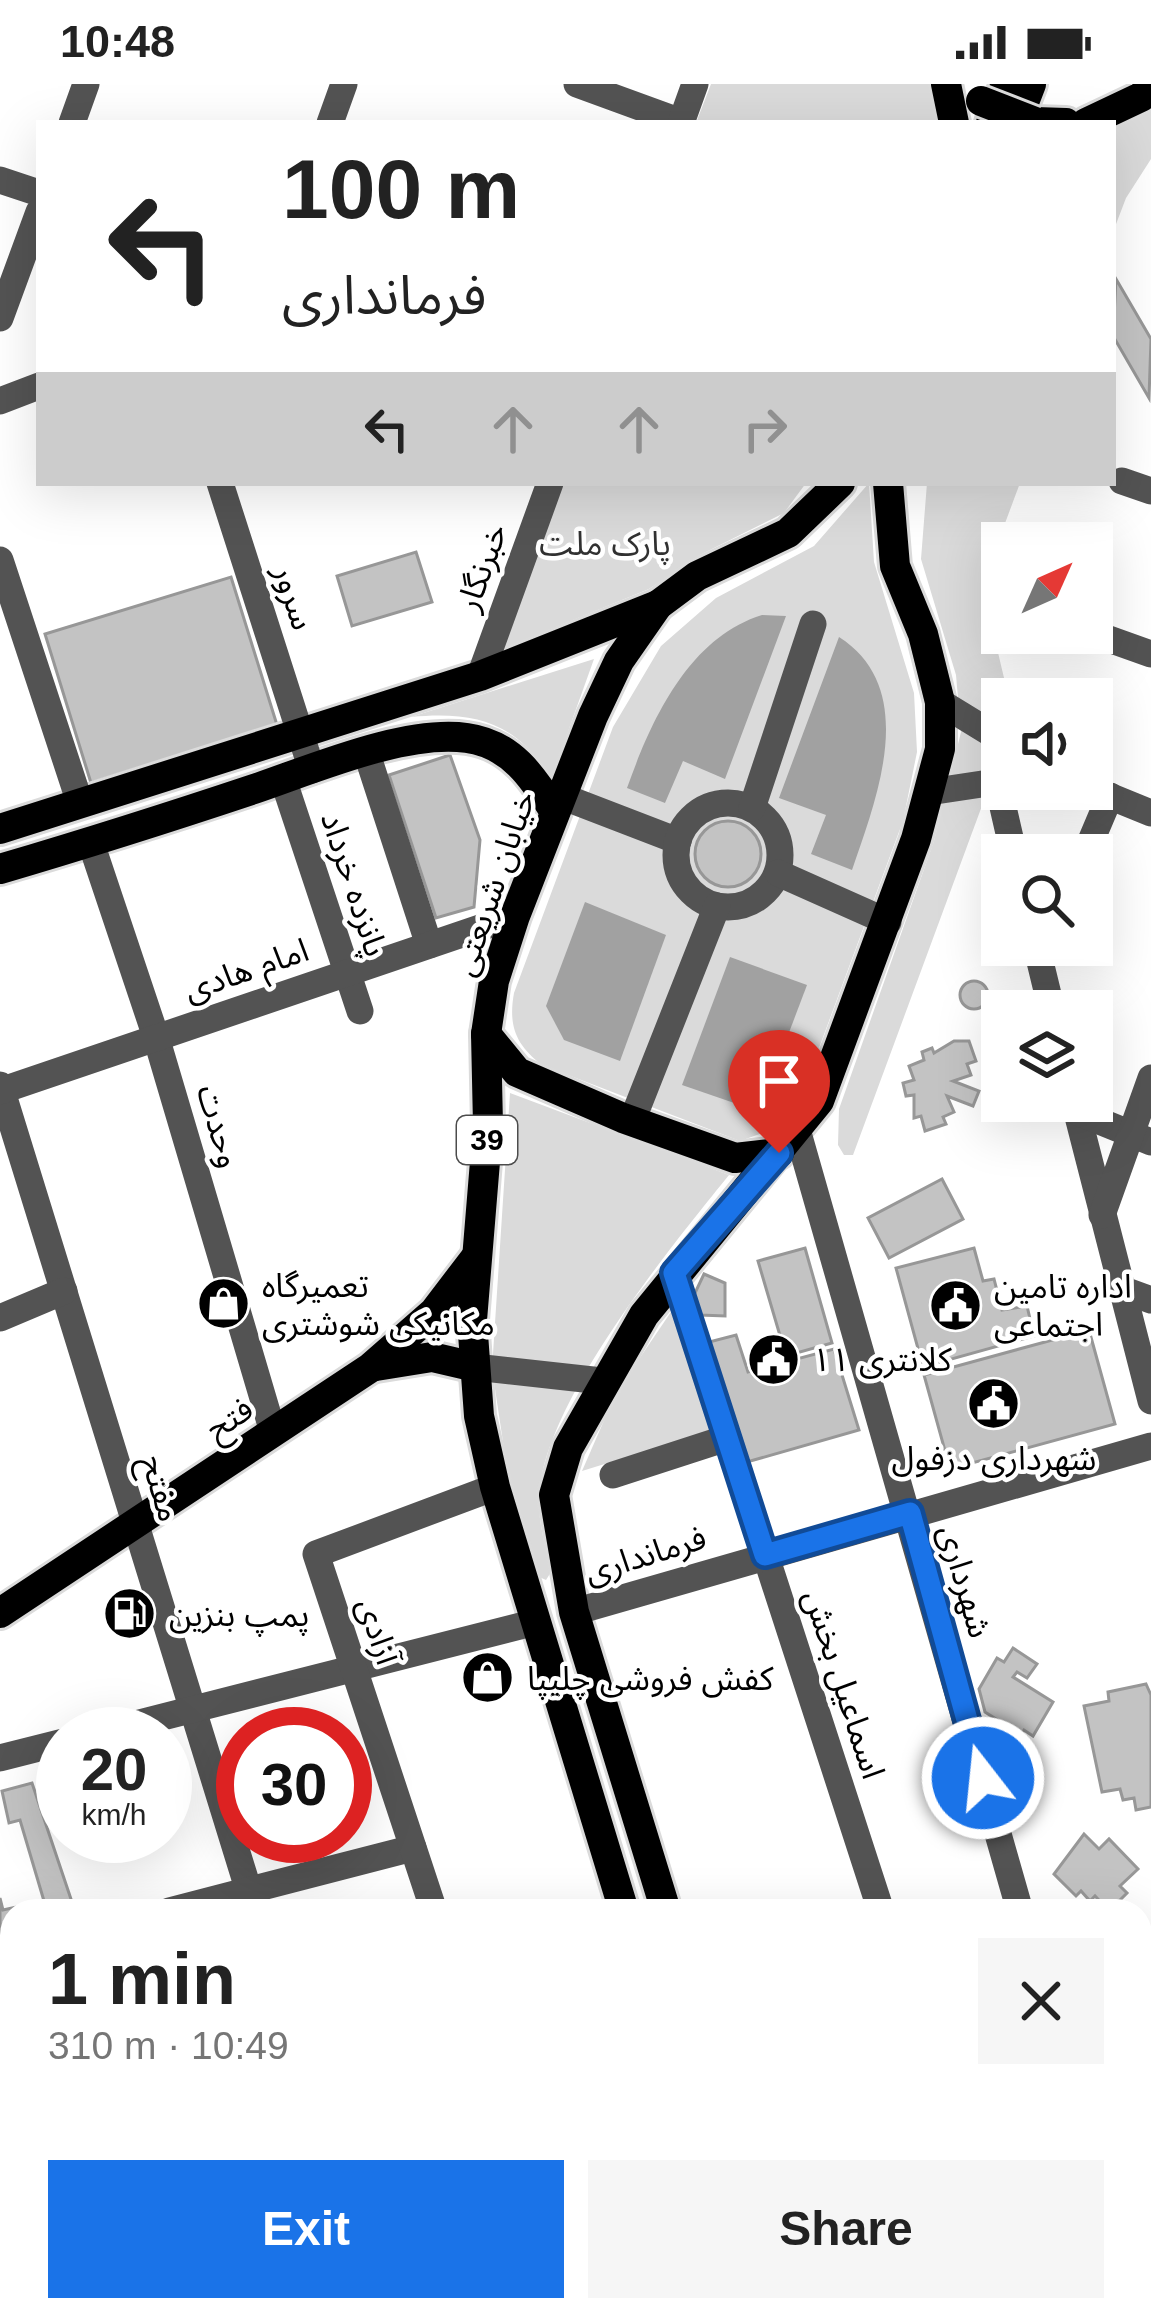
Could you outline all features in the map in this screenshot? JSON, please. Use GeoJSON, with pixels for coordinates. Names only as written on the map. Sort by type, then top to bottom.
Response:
{"type":"FeatureCollection","features":[{"type":"Feature","properties":{"kind":"main road"},"geometry":{"type":"LineString","coordinates":[[946,84],[953,120]]}},
{"type":"Feature","properties":{"kind":"main road"},"geometry":{"type":"LineString","coordinates":[[1017,120],[1030,84]]}},
{"type":"Feature","properties":{"kind":"main road"},"geometry":{"type":"LineString","coordinates":[[1092,120],[1148,92]]}},
{"type":"Feature","properties":{"kind":"main road"},"geometry":{"type":"LineString","coordinates":[[985,98],[1031,120]]}},
{"type":"Feature","properties":{"kind":"main road"},"geometry":{"type":"LineString","coordinates":[[803,521],[823,486]]}},
{"type":"Feature","properties":{"kind":"main road","name":"خیابان شریعتی"},"geometry":{"type":"LineString","coordinates":[[620,1899],[495,1487],[478,1416],[476,1257],[488,1125],[486,1034],[494,981],[558,804],[619,661],[658,605],[697,576],[771,543],[803,521],[837,486]]}},
{"type":"Feature","properties":{"kind":"main road"},"geometry":{"type":"LineString","coordinates":[[662,1899],[574,1612],[554,1495],[558,1471],[602,1381],[674,1273],[788,1143],[841,1053],[888,922],[940,749],[940,702],[923,634],[895,566],[888,486]]}},
{"type":"Feature","properties":{"kind":"main road"},"geometry":{"type":"LineString","coordinates":[[895,566],[908,486]]}},
{"type":"Feature","properties":{"kind":"main road"},"geometry":{"type":"LineString","coordinates":[[0,829],[480,676],[658,605]]}},
{"type":"Feature","properties":{"kind":"main road"},"geometry":{"type":"LineString","coordinates":[[0,869],[297,774],[438,737],[469,738],[502,749],[558,804]]}},
{"type":"Feature","properties":{"kind":"main road"},"geometry":{"type":"LineString","coordinates":[[486,1034],[517,1072],[632,1121],[735,1158],[788,1143]]}},
{"type":"Feature","properties":{"kind":"main road","name":"فتح"},"geometry":{"type":"LineString","coordinates":[[0,1612],[370,1368],[434,1312],[476,1257]]}},
{"type":"Feature","properties":{"kind":"main road"},"geometry":{"type":"LineString","coordinates":[[370,1368],[432,1358],[475,1367]]}},
{"type":"Feature","properties":{"kind":"main road"},"geometry":{"type":"LineString","coordinates":[[536,1622],[574,1612]]}},
{"type":"Feature","properties":{"kind":"street"},"geometry":{"type":"LineString","coordinates":[[73,120],[86,84]]}},
{"type":"Feature","properties":{"kind":"street"},"geometry":{"type":"LineString","coordinates":[[331,120],[344,84]]}},
{"type":"Feature","properties":{"kind":"street"},"geometry":{"type":"LineString","coordinates":[[578,84],[673,120]]}},
{"type":"Feature","properties":{"kind":"street"},"geometry":{"type":"LineString","coordinates":[[682,120],[695,84]]}},
{"type":"Feature","properties":{"kind":"street"},"geometry":{"type":"LineString","coordinates":[[0,180],[36,193]]}},
{"type":"Feature","properties":{"kind":"street"},"geometry":{"type":"LineString","coordinates":[[0,318],[36,220]]}},
{"type":"Feature","properties":{"kind":"street"},"geometry":{"type":"LineString","coordinates":[[0,401],[36,387]]}},
{"type":"Feature","properties":{"kind":"street"},"geometry":{"type":"LineString","coordinates":[[1122,481],[1151,491]]}},
{"type":"Feature","properties":{"kind":"street","name":"سرور"},"geometry":{"type":"LineString","coordinates":[[221,486],[301,733],[297,774]]}},
{"type":"Feature","properties":{"kind":"street","name":"خبرنگار"},"geometry":{"type":"LineString","coordinates":[[480,676],[549,486]]}},
{"type":"Feature","properties":{"kind":"street"},"geometry":{"type":"LineString","coordinates":[[0,560],[80,803]]}},
{"type":"Feature","properties":{"kind":"street"},"geometry":{"type":"LineString","coordinates":[[752,808],[813,624]]}},
{"type":"Feature","properties":{"kind":"street"},"geometry":{"type":"LineString","coordinates":[[1113,640],[1151,654]]}},
{"type":"Feature","properties":{"kind":"street"},"geometry":{"type":"LineString","coordinates":[[940,702],[981,727]]}},
{"type":"Feature","properties":{"kind":"street"},"geometry":{"type":"LineString","coordinates":[[367,754],[429,945]]}},
{"type":"Feature","properties":{"kind":"street","name":"پانزده خرداد"},"geometry":{"type":"LineString","coordinates":[[297,774],[346,973],[360,1011]]}},
{"type":"Feature","properties":{"kind":"street"},"geometry":{"type":"LineString","coordinates":[[929,792],[981,784]]}},
{"type":"Feature","properties":{"kind":"street"},"geometry":{"type":"LineString","coordinates":[[1113,797],[1151,813]]}},
{"type":"Feature","properties":{"kind":"street"},"geometry":{"type":"LineString","coordinates":[[727,802],[752,808],[777,836],[778,873],[754,901],[717,906],[695,895],[680,876],[678,841],[701,810],[727,802]]}},
{"type":"Feature","properties":{"kind":"street"},"geometry":{"type":"LineString","coordinates":[[558,804],[678,841]]}},
{"type":"Feature","properties":{"kind":"street","name":"وحدت"},"geometry":{"type":"LineString","coordinates":[[92,843],[156,1037],[273,1432]]}},
{"type":"Feature","properties":{"kind":"street"},"geometry":{"type":"LineString","coordinates":[[778,873],[888,922]]}},
{"type":"Feature","properties":{"kind":"street"},"geometry":{"type":"LineString","coordinates":[[632,1121],[717,906]]}},
{"type":"Feature","properties":{"kind":"street","name":"امام هادی"},"geometry":{"type":"LineString","coordinates":[[1,1089],[515,916]]}},
{"type":"Feature","properties":{"kind":"street"},"geometry":{"type":"LineString","coordinates":[[1102,1216],[1141,1138],[1151,1078]]}},
{"type":"Feature","properties":{"kind":"street","name":"مفتح"},"geometry":{"type":"LineString","coordinates":[[1,1089],[252,1899]]}},
{"type":"Feature","properties":{"kind":"street"},"geometry":{"type":"LineString","coordinates":[[1079,1122],[1151,1401]]}},
{"type":"Feature","properties":{"kind":"street"},"geometry":{"type":"LineString","coordinates":[[1107,1122],[1141,1138]]}},
{"type":"Feature","properties":{"kind":"street","name":"شهرداری"},"geometry":{"type":"LineString","coordinates":[[788,1143],[910,1513],[1017,1899]]}},
{"type":"Feature","properties":{"kind":"street","name":"اسماعیل بخش"},"geometry":{"type":"LineString","coordinates":[[674,1273],[876,1899]]}},
{"type":"Feature","properties":{"kind":"street"},"geometry":{"type":"LineString","coordinates":[[1121,1289],[1151,1300]]}},
{"type":"Feature","properties":{"kind":"street"},"geometry":{"type":"LineString","coordinates":[[0,1318],[64,1292]]}},
{"type":"Feature","properties":{"kind":"street"},"geometry":{"type":"LineString","coordinates":[[475,1367],[602,1381]]}},
{"type":"Feature","properties":{"kind":"street"},"geometry":{"type":"LineString","coordinates":[[613,1474],[727,1438]]}},
{"type":"Feature","properties":{"kind":"street","name":"فرمانداری"},"geometry":{"type":"LineString","coordinates":[[574,1612],[1151,1446]]}},
{"type":"Feature","properties":{"kind":"street","name":"آزادی"},"geometry":{"type":"LineString","coordinates":[[430,1899],[316,1554],[495,1487]]}},
{"type":"Feature","properties":{"kind":"street"},"geometry":{"type":"LineString","coordinates":[[193,1709],[536,1622]]}},
{"type":"Feature","properties":{"kind":"street"},"geometry":{"type":"LineString","coordinates":[[0,1758],[36,1749]]}},
{"type":"Feature","properties":{"kind":"street"},"geometry":{"type":"LineString","coordinates":[[255,1899],[413,1848]]}},
{"type":"Feature","properties":{"kind":"green space"},"geometry":{"type":"Polygon","coordinates":[[[711,84],[930,84],[939,120],[697,120],[711,84]]]}},
{"type":"Feature","properties":{"kind":"green space"},"geometry":{"type":"Polygon","coordinates":[[[1151,108],[1151,159],[1116,224],[1116,125],[1151,108]]]}},
{"type":"Feature","properties":{"kind":"green space","name":"پارک ملت"},"geometry":{"type":"Polygon","coordinates":[[[562,486],[804,486],[784,513],[700,555],[649,589],[502,649],[562,486]]]}},
{"type":"Feature","properties":{"kind":"green space"},"geometry":{"type":"Polygon","coordinates":[[[869,486],[874,562],[914,693],[917,752],[903,821],[802,1094],[774,1129],[740,1141],[542,1065],[516,1034],[514,993],[613,727],[661,646],[716,598],[814,546],[869,486]]]}},
{"type":"Feature","properties":{"kind":"green space"},"geometry":{"type":"Polygon","coordinates":[[[927,486],[1019,486],[1005,522],[981,522],[981,654],[998,654],[1004,678],[981,678],[981,808],[853,1155],[844,1155],[838,1145],[839,1109],[934,841],[961,732],[956,675],[921,559],[927,486]]]}},
{"type":"Feature","properties":{"kind":"green space"},"geometry":{"type":"Polygon","coordinates":[[[594,659],[551,779],[524,744],[492,724],[455,716],[411,717],[594,659]]]}},
{"type":"Feature","properties":{"kind":"green space"},"geometry":{"type":"Polygon","coordinates":[[[510,1093],[729,1175],[613,1329],[562,1418],[546,1460],[539,1498],[551,1572],[546,1580],[537,1576],[508,1475],[492,1369],[510,1093]]]}},
{"type":"Feature","properties":{"kind":"green space"},"geometry":{"type":"Polygon","coordinates":[[[675,1306],[714,1430],[582,1471],[616,1393],[675,1306]]]}},
{"type":"Feature","properties":{"kind":"shaded area"},"geometry":{"type":"Polygon","coordinates":[[[762,615],[786,616],[725,779],[683,761],[665,803],[627,788],[661,710],[693,662],[736,626],[762,615]]]}},
{"type":"Feature","properties":{"kind":"shaded area"},"geometry":{"type":"Polygon","coordinates":[[[839,637],[864,659],[879,685],[885,714],[880,778],[852,870],[811,854],[826,815],[779,798],[839,637]]]}},
{"type":"Feature","properties":{"kind":"shaded area"},"geometry":{"type":"Polygon","coordinates":[[[585,902],[666,935],[620,1061],[564,1040],[546,1006],[585,902]]]}},
{"type":"Feature","properties":{"kind":"shaded area"},"geometry":{"type":"Polygon","coordinates":[[[730,957],[807,985],[771,1080],[740,1105],[682,1085],[730,957]]]}},
{"type":"Feature","properties":{"kind":"building"},"geometry":{"type":"Polygon","coordinates":[[[1116,279],[1151,339],[1149,398],[1116,341],[1116,279]]]}},
{"type":"Feature","properties":{"kind":"building"},"geometry":{"type":"Polygon","coordinates":[[[416,552],[432,602],[352,626],[337,576],[416,552]]]}},
{"type":"Feature","properties":{"kind":"building"},"geometry":{"type":"Polygon","coordinates":[[[231,577],[277,725],[91,783],[45,634],[231,577]]]}},
{"type":"Feature","properties":{"kind":"building"},"geometry":{"type":"Polygon","coordinates":[[[450,755],[480,840],[474,907],[436,918],[389,775],[450,755]]]}},
{"type":"Feature","properties":{"kind":"building"},"geometry":{"type":"Polygon","coordinates":[[[728,821],[751,831],[761,854],[751,877],[728,887],[705,877],[695,854],[705,831],[728,821]]]}},
{"type":"Feature","properties":{"kind":"building"},"geometry":{"type":"Polygon","coordinates":[[[974,981],[987,990],[981,990],[981,1007],[964,1005],[960,995],[964,985],[974,981]]]}},
{"type":"Feature","properties":{"kind":"building"},"geometry":{"type":"Polygon","coordinates":[[[954,1041],[969,1041],[976,1061],[967,1064],[971,1075],[953,1081],[979,1091],[973,1106],[947,1096],[954,1112],[943,1117],[946,1124],[925,1131],[921,1116],[914,1118],[914,1095],[906,1096],[903,1083],[914,1080],[909,1066],[924,1060],[922,1052],[932,1048],[934,1053],[954,1041]]]}},
{"type":"Feature","properties":{"kind":"building"},"geometry":{"type":"Polygon","coordinates":[[[942,1179],[963,1219],[889,1258],[868,1218],[942,1179]]]}},
{"type":"Feature","properties":{"kind":"building"},"geometry":{"type":"Polygon","coordinates":[[[805,1248],[832,1343],[786,1356],[758,1261],[805,1248]]]}},
{"type":"Feature","properties":{"kind":"building"},"geometry":{"type":"Polygon","coordinates":[[[974,1248],[983,1281],[994,1279],[1002,1310],[1027,1306],[1034,1336],[923,1367],[896,1268],[974,1248]]]}},
{"type":"Feature","properties":{"kind":"building"},"geometry":{"type":"Polygon","coordinates":[[[704,1274],[725,1283],[725,1316],[700,1315],[694,1295],[704,1274]]]}},
{"type":"Feature","properties":{"kind":"building"},"geometry":{"type":"Polygon","coordinates":[[[1089,1330],[1115,1424],[950,1469],[924,1375],[1089,1330]]]}},
{"type":"Feature","properties":{"kind":"building"},"geometry":{"type":"Polygon","coordinates":[[[736,1335],[748,1372],[834,1349],[859,1430],[747,1462],[709,1342],[736,1335]]]}},
{"type":"Feature","properties":{"kind":"building"},"geometry":{"type":"Polygon","coordinates":[[[1013,1648],[1037,1664],[1027,1678],[1017,1672],[1013,1677],[1053,1702],[1033,1736],[1024,1730],[1021,1735],[985,1712],[979,1689],[997,1658],[1004,1662],[1013,1648]]]}},
{"type":"Feature","properties":{"kind":"building"},"geometry":{"type":"Polygon","coordinates":[[[1146,1684],[1151,1695],[1151,1807],[1136,1810],[1134,1798],[1123,1800],[1120,1789],[1102,1792],[1084,1706],[1109,1701],[1108,1692],[1146,1684]]]}},
{"type":"Feature","properties":{"kind":"building"},"geometry":{"type":"Polygon","coordinates":[[[32,1783],[36,1863],[59,1863],[71,1899],[43,1899],[20,1820],[9,1823],[2,1791],[32,1783]]]}},
{"type":"Feature","properties":{"kind":"building"},"geometry":{"type":"Polygon","coordinates":[[[1084,1834],[1099,1849],[1109,1839],[1138,1869],[1120,1886],[1127,1893],[1121,1899],[1088,1899],[1081,1891],[1076,1896],[1054,1874],[1084,1834]]]}},
{"type":"Feature","properties":{"kind":"place","name":"تعمیرگاه مکانیکی شوشتری"},"geometry":{"type":"Point","coordinates":[223,1304]}},
{"type":"Feature","properties":{"kind":"place","name":"اداره تامین اجتماعی"},"geometry":{"type":"Point","coordinates":[955,1305]}},
{"type":"Feature","properties":{"kind":"place","name":"کلانتری ۱۱"},"geometry":{"type":"Point","coordinates":[773,1359]}},
{"type":"Feature","properties":{"kind":"place","name":"شهرداری دزفول"},"geometry":{"type":"Point","coordinates":[994,1404]}},
{"type":"Feature","properties":{"kind":"place","name":"پمپ بنزین"},"geometry":{"type":"Point","coordinates":[130,1614]}},
{"type":"Feature","properties":{"kind":"place","name":"کفش فروشی چلیپا"},"geometry":{"type":"Point","coordinates":[488,1678]}},
{"type":"Feature","properties":{"kind":"route"},"geometry":{"type":"LineString","coordinates":[[779,1153],[674,1273],[765,1555],[910,1513],[983,1778]]}}]}
